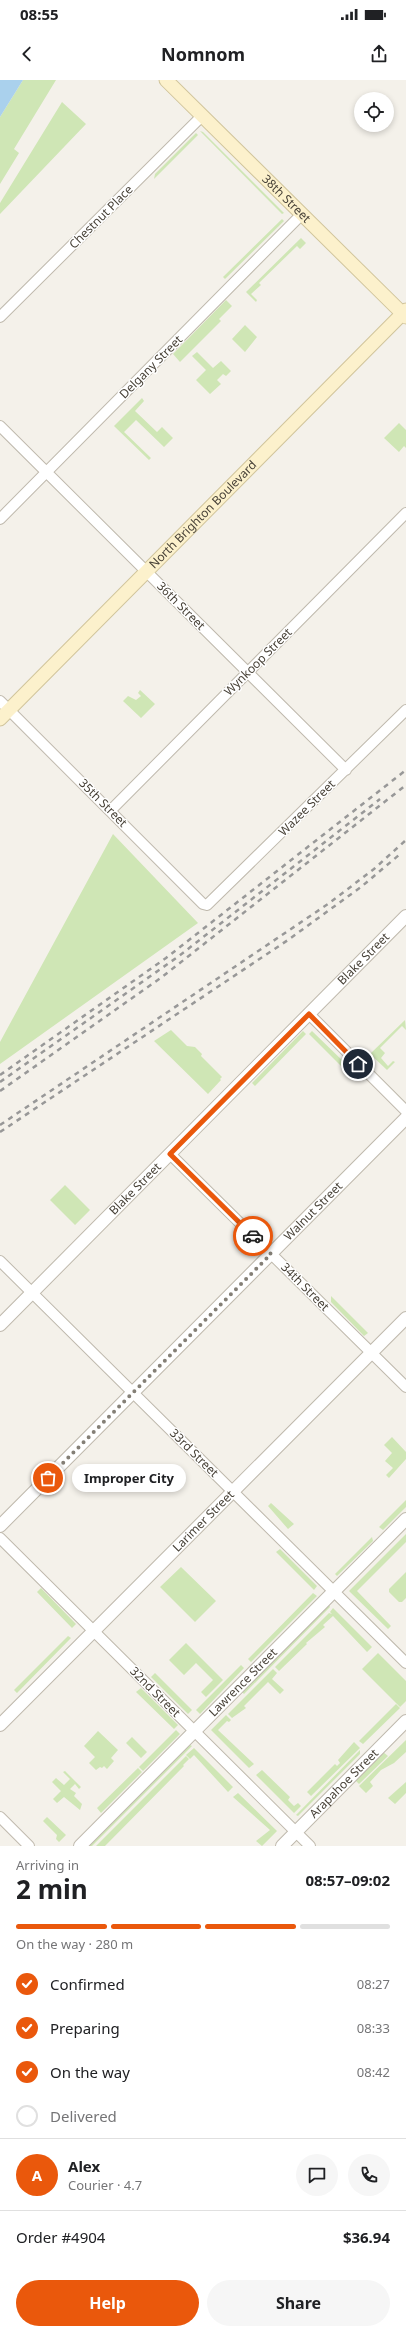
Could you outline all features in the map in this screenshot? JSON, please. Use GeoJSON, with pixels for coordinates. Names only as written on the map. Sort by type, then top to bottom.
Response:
{"type":"FeatureCollection","features":[{"type":"Feature","properties":{"kind":"main road","name":"38th Street"},"geometry":{"type":"LineString","coordinates":[[166,80],[301,215],[405,314]]}},
{"type":"Feature","properties":{"kind":"main road","name":"North Brighton Boulevard"},"geometry":{"type":"LineString","coordinates":[[3,710],[147,572],[405,314]]}},
{"type":"Feature","properties":{"kind":"street","name":"Chestnut Place"},"geometry":{"type":"LineString","coordinates":[[0,317],[202,116]]}},
{"type":"Feature","properties":{"kind":"street","name":"Delgany Street"},"geometry":{"type":"LineString","coordinates":[[0,519],[301,215]]}},
{"type":"Feature","properties":{"kind":"street","name":"36th Street"},"geometry":{"type":"LineString","coordinates":[[0,426],[346,770]]}},
{"type":"Feature","properties":{"kind":"street","name":"Wynkoop Street"},"geometry":{"type":"LineString","coordinates":[[110,811],[406,513]]}},
{"type":"Feature","properties":{"kind":"street","name":"35th Street"},"geometry":{"type":"LineString","coordinates":[[3,710],[110,811],[203,904],[207,905]]}},
{"type":"Feature","properties":{"kind":"street","name":"Wazee Street"},"geometry":{"type":"LineString","coordinates":[[207,905],[406,710]]}},
{"type":"Feature","properties":{"kind":"street","name":"Blake Street"},"geometry":{"type":"LineString","coordinates":[[0,1325],[406,916]]}},
{"type":"Feature","properties":{"kind":"street"},"geometry":{"type":"LineString","coordinates":[[309,1014],[406,1111]]}},
{"type":"Feature","properties":{"kind":"street","name":"Walnut Street"},"geometry":{"type":"LineString","coordinates":[[0,1526],[406,1118]]}},
{"type":"Feature","properties":{"kind":"street","name":"34th Street"},"geometry":{"type":"LineString","coordinates":[[170,1154],[406,1387]]}},
{"type":"Feature","properties":{"kind":"street","name":"33rd Street"},"geometry":{"type":"LineString","coordinates":[[0,1261],[406,1663]]}},
{"type":"Feature","properties":{"kind":"street","name":"Larimer Street"},"geometry":{"type":"LineString","coordinates":[[0,1725],[406,1318]]}},
{"type":"Feature","properties":{"kind":"street","name":"Lawrence Street"},"geometry":{"type":"LineString","coordinates":[[80,1846],[406,1519]]}},
{"type":"Feature","properties":{"kind":"street","name":"32nd Street"},"geometry":{"type":"LineString","coordinates":[[0,1538],[310,1846]]}},
{"type":"Feature","properties":{"kind":"street","name":"Arapahoe Street"},"geometry":{"type":"LineString","coordinates":[[282,1846],[406,1721]]}},
{"type":"Feature","properties":{"kind":"street"},"geometry":{"type":"LineString","coordinates":[[0,1816],[29,1846]]}},
{"type":"Feature","properties":{"kind":"green space"},"geometry":{"type":"Polygon","coordinates":[[[23,80],[56,80],[14,149],[19,153],[0,184],[0,117],[23,80]]]}},
{"type":"Feature","properties":{"kind":"green space"},"geometry":{"type":"Polygon","coordinates":[[[62,102],[86,124],[0,214],[0,203],[62,102]]]}},
{"type":"Feature","properties":{"kind":"green space"},"geometry":{"type":"Polygon","coordinates":[[[200,131],[203,132],[284,213],[282,214],[200,131]]]}},
{"type":"Feature","properties":{"kind":"green space"},"geometry":{"type":"Polygon","coordinates":[[[196,133],[198,135],[154,179],[155,174],[196,133]]]}},
{"type":"Feature","properties":{"kind":"green space"},"geometry":{"type":"Polygon","coordinates":[[[282,219],[284,221],[225,279],[223,277],[282,219]]]}},
{"type":"Feature","properties":{"kind":"green space"},"geometry":{"type":"Polygon","coordinates":[[[301,238],[306,243],[300,249],[297,246],[259,283],[261,285],[251,294],[257,300],[256,302],[246,292],[301,238]]]}},
{"type":"Feature","properties":{"kind":"green space"},"geometry":{"type":"Polygon","coordinates":[[[226,300],[232,306],[219,319],[221,321],[180,362],[173,354],[226,300]]]}},
{"type":"Feature","properties":{"kind":"green space"},"geometry":{"type":"Polygon","coordinates":[[[245,325],[257,337],[245,352],[232,339],[245,325]]]}},
{"type":"Feature","properties":{"kind":"green space"},"geometry":{"type":"Polygon","coordinates":[[[197,352],[213,368],[221,361],[231,371],[226,376],[223,374],[217,380],[221,384],[210,394],[196,380],[206,370],[192,356],[197,352]]]}},
{"type":"Feature","properties":{"kind":"green space"},"geometry":{"type":"Polygon","coordinates":[[[142,398],[144,401],[135,411],[157,432],[162,427],[173,438],[164,447],[136,420],[124,432],[151,458],[149,460],[114,426],[142,398]]]}},
{"type":"Feature","properties":{"kind":"green space"},"geometry":{"type":"Polygon","coordinates":[[[399,423],[406,430],[406,448],[404,446],[399,452],[384,438],[399,423]]]}},
{"type":"Feature","properties":{"kind":"green space"},"geometry":{"type":"Polygon","coordinates":[[[140,690],[155,704],[141,718],[123,701],[128,696],[136,700],[141,696],[138,693],[140,690]]]}},
{"type":"Feature","properties":{"kind":"green space"},"geometry":{"type":"Polygon","coordinates":[[[113,834],[198,923],[0,1064],[0,1042],[113,834]]]}},
{"type":"Feature","properties":{"kind":"green space"},"geometry":{"type":"Polygon","coordinates":[[[405,1020],[406,1030],[402,1026],[380,1048],[385,1053],[381,1058],[388,1066],[393,1061],[395,1062],[387,1070],[370,1054],[405,1020]]]}},
{"type":"Feature","properties":{"kind":"green space"},"geometry":{"type":"Polygon","coordinates":[[[171,1030],[187,1046],[195,1047],[202,1054],[201,1056],[222,1077],[208,1094],[154,1041],[171,1030]]]}},
{"type":"Feature","properties":{"kind":"green space"},"geometry":{"type":"Polygon","coordinates":[[[303,1031],[306,1034],[255,1086],[252,1083],[303,1031]]]}},
{"type":"Feature","properties":{"kind":"green space"},"geometry":{"type":"Polygon","coordinates":[[[312,1031],[346,1064],[346,1071],[309,1034],[312,1031]]]}},
{"type":"Feature","properties":{"kind":"green space"},"geometry":{"type":"Polygon","coordinates":[[[65,1185],[90,1210],[75,1225],[50,1200],[65,1185]]]}},
{"type":"Feature","properties":{"kind":"green space"},"geometry":{"type":"Polygon","coordinates":[[[331,1296],[368,1333],[364,1336],[331,1302],[331,1296]]]}},
{"type":"Feature","properties":{"kind":"green space"},"geometry":{"type":"Polygon","coordinates":[[[392,1437],[406,1452],[406,1459],[389,1478],[386,1475],[393,1468],[385,1461],[392,1453],[384,1445],[392,1437]]]}},
{"type":"Feature","properties":{"kind":"green space"},"geometry":{"type":"Polygon","coordinates":[[[406,1500],[406,1507],[383,1530],[379,1527],[406,1500]]]}},
{"type":"Feature","properties":{"kind":"green space"},"geometry":{"type":"Polygon","coordinates":[[[271,1503],[294,1524],[288,1529],[268,1506],[271,1503]]]}},
{"type":"Feature","properties":{"kind":"green space"},"geometry":{"type":"Polygon","coordinates":[[[406,1534],[406,1542],[357,1591],[391,1626],[388,1629],[349,1591],[406,1534]]]}},
{"type":"Feature","properties":{"kind":"green space"},"geometry":{"type":"Polygon","coordinates":[[[372,1537],[373,1541],[337,1576],[335,1574],[372,1537]]]}},
{"type":"Feature","properties":{"kind":"green space"},"geometry":{"type":"Polygon","coordinates":[[[280,1549],[317,1586],[314,1590],[276,1552],[280,1549]]]}},
{"type":"Feature","properties":{"kind":"green space"},"geometry":{"type":"Polygon","coordinates":[[[181,1567],[216,1601],[195,1622],[160,1587],[181,1567]]]}},
{"type":"Feature","properties":{"kind":"green space"},"geometry":{"type":"Polygon","coordinates":[[[406,1572],[406,1598],[402,1602],[399,1602],[389,1592],[389,1589],[406,1572]]]}},
{"type":"Feature","properties":{"kind":"green space"},"geometry":{"type":"Polygon","coordinates":[[[41,1588],[76,1624],[72,1628],[37,1592],[41,1588]]]}},
{"type":"Feature","properties":{"kind":"green space"},"geometry":{"type":"Polygon","coordinates":[[[313,1593],[317,1596],[251,1662],[248,1659],[313,1593]]]}},
{"type":"Feature","properties":{"kind":"green space"},"geometry":{"type":"Polygon","coordinates":[[[329,1605],[330,1607],[244,1694],[242,1692],[329,1605]]]}},
{"type":"Feature","properties":{"kind":"green space"},"geometry":{"type":"Polygon","coordinates":[[[333,1608],[372,1647],[367,1652],[333,1616],[323,1625],[325,1627],[306,1643],[307,1644],[279,1671],[275,1667],[329,1613],[332,1614],[330,1612],[333,1608]]]}},
{"type":"Feature","properties":{"kind":"green space"},"geometry":{"type":"Polygon","coordinates":[[[68,1636],[71,1638],[17,1693],[14,1690],[68,1636]]]}},
{"type":"Feature","properties":{"kind":"green space"},"geometry":{"type":"Polygon","coordinates":[[[186,1643],[223,1680],[206,1697],[201,1692],[213,1680],[196,1663],[184,1675],[169,1660],[186,1643]]]}},
{"type":"Feature","properties":{"kind":"green space"},"geometry":{"type":"Polygon","coordinates":[[[378,1653],[406,1681],[406,1701],[400,1707],[362,1669],[378,1653]]]}},
{"type":"Feature","properties":{"kind":"green space"},"geometry":{"type":"Polygon","coordinates":[[[241,1665],[244,1668],[200,1714],[196,1710],[241,1665]]]}},
{"type":"Feature","properties":{"kind":"green space"},"geometry":{"type":"Polygon","coordinates":[[[273,1669],[277,1673],[272,1679],[284,1690],[280,1694],[268,1682],[244,1706],[246,1708],[232,1718],[228,1714],[273,1669]]]}},
{"type":"Feature","properties":{"kind":"green space"},"geometry":{"type":"Polygon","coordinates":[[[155,1673],[192,1710],[188,1714],[151,1677],[155,1673]]]}},
{"type":"Feature","properties":{"kind":"green space"},"geometry":{"type":"Polygon","coordinates":[[[141,1688],[178,1725],[174,1729],[136,1692],[141,1688]]]}},
{"type":"Feature","properties":{"kind":"green space"},"geometry":{"type":"Polygon","coordinates":[[[396,1704],[400,1708],[363,1744],[359,1741],[396,1704]]]}},
{"type":"Feature","properties":{"kind":"green space"},"geometry":{"type":"Polygon","coordinates":[[[226,1715],[231,1720],[229,1722],[227,1721],[218,1730],[254,1764],[249,1768],[211,1730],[226,1715]]]}},
{"type":"Feature","properties":{"kind":"green space"},"geometry":{"type":"Polygon","coordinates":[[[176,1730],[180,1734],[143,1771],[139,1767],[176,1730]]]}},
{"type":"Feature","properties":{"kind":"green space"},"geometry":{"type":"Polygon","coordinates":[[[98,1731],[118,1750],[111,1758],[114,1761],[107,1769],[104,1766],[96,1770],[89,1763],[95,1757],[84,1746],[98,1731]]]}},
{"type":"Feature","properties":{"kind":"green space"},"geometry":{"type":"Polygon","coordinates":[[[132,1737],[147,1752],[141,1758],[126,1743],[132,1737]]]}},
{"type":"Feature","properties":{"kind":"green space"},"geometry":{"type":"Polygon","coordinates":[[[406,1740],[406,1752],[394,1763],[381,1770],[370,1782],[373,1786],[366,1793],[359,1786],[406,1740]]]}},
{"type":"Feature","properties":{"kind":"green space"},"geometry":{"type":"Polygon","coordinates":[[[354,1742],[360,1748],[311,1796],[307,1792],[335,1764],[337,1766],[340,1763],[338,1760],[354,1742]]]}},
{"type":"Feature","properties":{"kind":"green space"},"geometry":{"type":"Polygon","coordinates":[[[190,1745],[192,1746],[92,1846],[89,1846],[190,1745]]]}},
{"type":"Feature","properties":{"kind":"green space"},"geometry":{"type":"Polygon","coordinates":[[[194,1748],[233,1787],[228,1792],[194,1755],[190,1759],[186,1755],[194,1748]]]}},
{"type":"Feature","properties":{"kind":"green space"},"geometry":{"type":"Polygon","coordinates":[[[360,1750],[360,1754],[298,1816],[296,1815],[360,1750]]]}},
{"type":"Feature","properties":{"kind":"green space"},"geometry":{"type":"Polygon","coordinates":[[[383,1752],[388,1756],[359,1784],[355,1780],[383,1752]]]}},
{"type":"Feature","properties":{"kind":"green space"},"geometry":{"type":"Polygon","coordinates":[[[186,1756],[189,1759],[183,1765],[184,1766],[105,1846],[96,1846],[186,1756]]]}},
{"type":"Feature","properties":{"kind":"green space"},"geometry":{"type":"Polygon","coordinates":[[[138,1768],[142,1772],[101,1813],[97,1808],[138,1768]]]}},
{"type":"Feature","properties":{"kind":"green space"},"geometry":{"type":"Polygon","coordinates":[[[262,1770],[290,1797],[288,1800],[294,1806],[298,1803],[301,1806],[294,1813],[256,1775],[262,1770]]]}},
{"type":"Feature","properties":{"kind":"green space"},"geometry":{"type":"Polygon","coordinates":[[[65,1771],[81,1787],[79,1789],[75,1784],[70,1789],[76,1793],[74,1796],[82,1804],[80,1810],[64,1797],[57,1803],[53,1799],[61,1791],[52,1782],[56,1778],[64,1785],[70,1779],[63,1772],[65,1771]]]}},
{"type":"Feature","properties":{"kind":"green space"},"geometry":{"type":"Polygon","coordinates":[[[406,1782],[406,1793],[395,1804],[388,1798],[406,1782]]]}},
{"type":"Feature","properties":{"kind":"green space"},"geometry":{"type":"Polygon","coordinates":[[[238,1793],[277,1831],[262,1846],[256,1841],[270,1830],[233,1797],[238,1793]]]}},
{"type":"Feature","properties":{"kind":"green space"},"geometry":{"type":"Polygon","coordinates":[[[47,1817],[66,1835],[59,1842],[56,1839],[57,1835],[43,1821],[47,1817]]]}},
{"type":"Feature","properties":{"kind":"water"},"geometry":{"type":"Polygon","coordinates":[[[0,80],[23,80],[0,117],[0,80]]]}},
{"type":"Feature","properties":{"kind":"railway"},"geometry":{"type":"LineString","coordinates":[[0,1075],[166,958],[406,770]]}},
{"type":"Feature","properties":{"kind":"railway"},"geometry":{"type":"LineString","coordinates":[[0,1091],[162,977],[406,785]]}},
{"type":"Feature","properties":{"kind":"railway"},"geometry":{"type":"LineString","coordinates":[[0,1082],[179,956],[380,799]]}},
{"type":"Feature","properties":{"kind":"railway"},"geometry":{"type":"LineString","coordinates":[[0,1125],[328,904],[374,869],[406,840]]}},
{"type":"Feature","properties":{"kind":"railway"},"geometry":{"type":"LineString","coordinates":[[0,1132],[288,940],[361,887],[399,855]]}},
{"type":"Feature","properties":{"kind":"way so far"},"geometry":{"type":"LineString","coordinates":[[48,1478],[271,1254],[253,1236]]}},
{"type":"Feature","properties":{"kind":"place","name":"Improper City"},"geometry":{"type":"Point","coordinates":[48,1478]}},
{"type":"Feature","properties":{"kind":"route"},"geometry":{"type":"LineString","coordinates":[[253,1236],[170,1154],[309,1014],[358,1064]]}}]}
